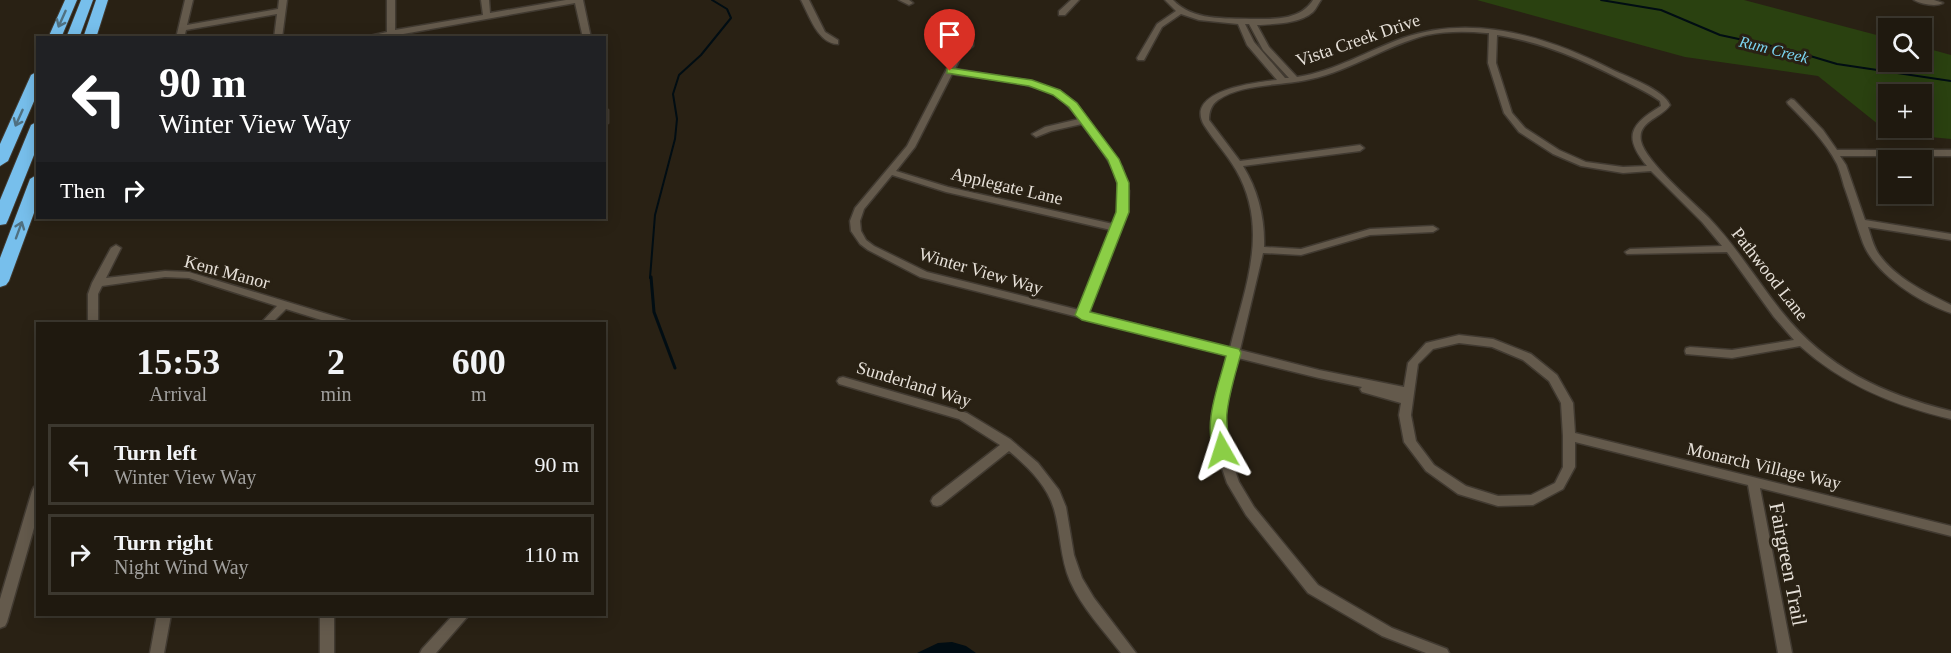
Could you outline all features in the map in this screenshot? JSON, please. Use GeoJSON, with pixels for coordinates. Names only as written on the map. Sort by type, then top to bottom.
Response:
{"type":"FeatureCollection","features":[{"type":"Feature","properties":{"kind":"highway"},"geometry":{"type":"LineString","coordinates":[[55,36],[70,0]]}},
{"type":"Feature","properties":{"kind":"highway"},"geometry":{"type":"LineString","coordinates":[[73,36],[87,0]]}},
{"type":"Feature","properties":{"kind":"highway"},"geometry":{"type":"LineString","coordinates":[[90,36],[102,0]]}},
{"type":"Feature","properties":{"kind":"highway"},"geometry":{"type":"LineString","coordinates":[[0,161],[36,80]]}},
{"type":"Feature","properties":{"kind":"highway"},"geometry":{"type":"LineString","coordinates":[[0,220],[36,130]]}},
{"type":"Feature","properties":{"kind":"highway"},"geometry":{"type":"LineString","coordinates":[[0,281],[36,184]]}},
{"type":"Feature","properties":{"kind":"street"},"geometry":{"type":"LineString","coordinates":[[181,36],[189,0]]}},
{"type":"Feature","properties":{"kind":"street"},"geometry":{"type":"LineString","coordinates":[[278,36],[283,0]]}},
{"type":"Feature","properties":{"kind":"street"},"geometry":{"type":"LineString","coordinates":[[391,0],[391,33]]}},
{"type":"Feature","properties":{"kind":"street"},"geometry":{"type":"LineString","coordinates":[[485,0],[487,16]]}},
{"type":"Feature","properties":{"kind":"street"},"geometry":{"type":"LineString","coordinates":[[375,36],[579,0],[587,36]]}},
{"type":"Feature","properties":{"kind":"street"},"geometry":{"type":"LineString","coordinates":[[805,0],[822,33],[835,42]]}},
{"type":"Feature","properties":{"kind":"street"},"geometry":{"type":"LineString","coordinates":[[1062,13],[1075,0]]}},
{"type":"Feature","properties":{"kind":"street"},"geometry":{"type":"LineString","coordinates":[[1169,0],[1181,10],[1204,18],[1240,21],[1295,19],[1314,8],[1317,0]]}},
{"type":"Feature","properties":{"kind":"street"},"geometry":{"type":"LineString","coordinates":[[1918,0],[1939,3]]}},
{"type":"Feature","properties":{"kind":"street"},"geometry":{"type":"LineString","coordinates":[[1141,58],[1160,22],[1181,10]]}},
{"type":"Feature","properties":{"kind":"street"},"geometry":{"type":"LineString","coordinates":[[183,28],[282,11]]}},
{"type":"Feature","properties":{"kind":"street"},"geometry":{"type":"LineString","coordinates":[[1240,21],[1257,51],[1284,82]]}},
{"type":"Feature","properties":{"kind":"street"},"geometry":{"type":"LineString","coordinates":[[1251,21],[1266,48],[1295,80]]}},
{"type":"Feature","properties":{"kind":"street","name":"Vista Creek Drive"},"geometry":{"type":"LineString","coordinates":[[1442,653],[1387,632],[1313,590],[1244,503],[1226,465],[1219,431],[1220,405],[1259,250],[1257,215],[1248,185],[1238,164],[1208,125],[1205,118],[1206,109],[1213,100],[1224,94],[1295,80],[1340,68],[1428,32],[1459,29],[1493,32],[1536,40],[1571,52],[1660,97],[1666,104]]}},
{"type":"Feature","properties":{"kind":"street"},"geometry":{"type":"LineString","coordinates":[[1493,32],[1492,63],[1508,113],[1522,130],[1551,149],[1578,162],[1616,170],[1656,168]]}},
{"type":"Feature","properties":{"kind":"street","name":"Winter View Way"},"geometry":{"type":"LineString","coordinates":[[970,44],[962,49],[916,139],[891,172],[863,202],[856,216],[856,231],[868,246],[924,275],[1327,376],[1353,386],[1407,396]]}},
{"type":"Feature","properties":{"kind":"street"},"geometry":{"type":"LineString","coordinates":[[1257,51],[1266,48]]}},
{"type":"Feature","properties":{"kind":"street"},"geometry":{"type":"LineString","coordinates":[[950,71],[1045,87],[1068,100],[1113,159],[1121,174],[1124,202],[1082,315]]}},
{"type":"Feature","properties":{"kind":"street"},"geometry":{"type":"LineString","coordinates":[[1791,102],[1820,132],[1847,175],[1871,248],[1883,264],[1911,286],[1951,309]]}},
{"type":"Feature","properties":{"kind":"street","name":"Pathwood Lane"},"geometry":{"type":"LineString","coordinates":[[1666,104],[1664,108],[1639,126],[1635,133],[1639,149],[1730,249],[1802,342],[1834,367],[1870,388],[1914,405],[1951,415]]}},
{"type":"Feature","properties":{"kind":"street"},"geometry":{"type":"LineString","coordinates":[[1036,134],[1084,121]]}},
{"type":"Feature","properties":{"kind":"street"},"geometry":{"type":"LineString","coordinates":[[1238,164],[1360,148]]}},
{"type":"Feature","properties":{"kind":"street"},"geometry":{"type":"LineString","coordinates":[[1834,153],[1951,153]]}},
{"type":"Feature","properties":{"kind":"street","name":"Applegate Lane"},"geometry":{"type":"LineString","coordinates":[[891,172],[946,189],[1116,228]]}},
{"type":"Feature","properties":{"kind":"street"},"geometry":{"type":"LineString","coordinates":[[1862,223],[1951,237]]}},
{"type":"Feature","properties":{"kind":"street"},"geometry":{"type":"LineString","coordinates":[[1259,250],[1301,252],[1363,234],[1433,229]]}},
{"type":"Feature","properties":{"kind":"street"},"geometry":{"type":"LineString","coordinates":[[93,322],[93,294],[116,248]]}},
{"type":"Feature","properties":{"kind":"street"},"geometry":{"type":"LineString","coordinates":[[1629,252],[1730,249]]}},
{"type":"Feature","properties":{"kind":"street","name":"Kent Manor"},"geometry":{"type":"LineString","coordinates":[[97,283],[179,274],[200,278],[339,322]]}},
{"type":"Feature","properties":{"kind":"street"},"geometry":{"type":"LineString","coordinates":[[267,322],[284,305]]}},
{"type":"Feature","properties":{"kind":"street"},"geometry":{"type":"LineString","coordinates":[[1459,339],[1493,343],[1527,357],[1553,378],[1567,403],[1569,467],[1559,486],[1533,500],[1498,501],[1462,490],[1430,468],[1410,442],[1405,415],[1407,396],[1413,363],[1430,346],[1459,339]]}},
{"type":"Feature","properties":{"kind":"street"},"geometry":{"type":"LineString","coordinates":[[1690,351],[1732,354],[1802,342]]}},
{"type":"Feature","properties":{"kind":"street","name":"Sunderland Way"},"geometry":{"type":"LineString","coordinates":[[843,381],[957,413],[980,425],[1038,470],[1055,492],[1062,514],[1074,575],[1129,653]]}},
{"type":"Feature","properties":{"kind":"street","name":"Monarch Village Way"},"geometry":{"type":"LineString","coordinates":[[1569,436],[1951,531]]}},
{"type":"Feature","properties":{"kind":"street"},"geometry":{"type":"LineString","coordinates":[[937,501],[1007,446]]}},
{"type":"Feature","properties":{"kind":"street","name":"Fairgreen Trail"},"geometry":{"type":"LineString","coordinates":[[1753,482],[1785,653]]}},
{"type":"Feature","properties":{"kind":"street"},"geometry":{"type":"LineString","coordinates":[[0,622],[36,497]]}},
{"type":"Feature","properties":{"kind":"street"},"geometry":{"type":"LineString","coordinates":[[157,653],[164,616]]}},
{"type":"Feature","properties":{"kind":"street"},"geometry":{"type":"LineString","coordinates":[[327,616],[327,653]]}},
{"type":"Feature","properties":{"kind":"street"},"geometry":{"type":"LineString","coordinates":[[427,653],[461,616]]}},
{"type":"Feature","properties":{"kind":"green space"},"geometry":{"type":"Polygon","coordinates":[[[1477,0],[1744,0],[1878,35],[1878,72],[1932,72],[1932,50],[1951,55],[1951,139],[1932,137],[1932,84],[1878,84],[1878,124],[1818,76],[1685,57],[1477,0]]]}},
{"type":"Feature","properties":{"kind":"shaded area"},"geometry":{"type":"Polygon","coordinates":[[[952,642],[966,646],[976,653],[917,653],[938,643],[952,642]]]}},
{"type":"Feature","properties":{"kind":"waterway"},"geometry":{"type":"LineString","coordinates":[[650,278],[655,215],[675,139],[677,119],[673,94],[679,75],[701,55],[731,18],[727,9],[712,0]]}},
{"type":"Feature","properties":{"kind":"waterway","name":"Rum Creek"},"geometry":{"type":"LineString","coordinates":[[1601,0],[1661,10],[1720,35],[1790,50],[1837,64],[1951,81]]}},
{"type":"Feature","properties":{"kind":"waterway"},"geometry":{"type":"LineString","coordinates":[[651,277],[654,312],[675,368]]}},
{"type":"Feature","properties":{"kind":"route"},"geometry":{"type":"LineString","coordinates":[[950,71],[1032,83],[1057,93],[1073,105],[1113,159],[1118,166],[1123,183],[1123,212],[1082,315],[1234,353],[1219,412],[1222,450]]}}]}
